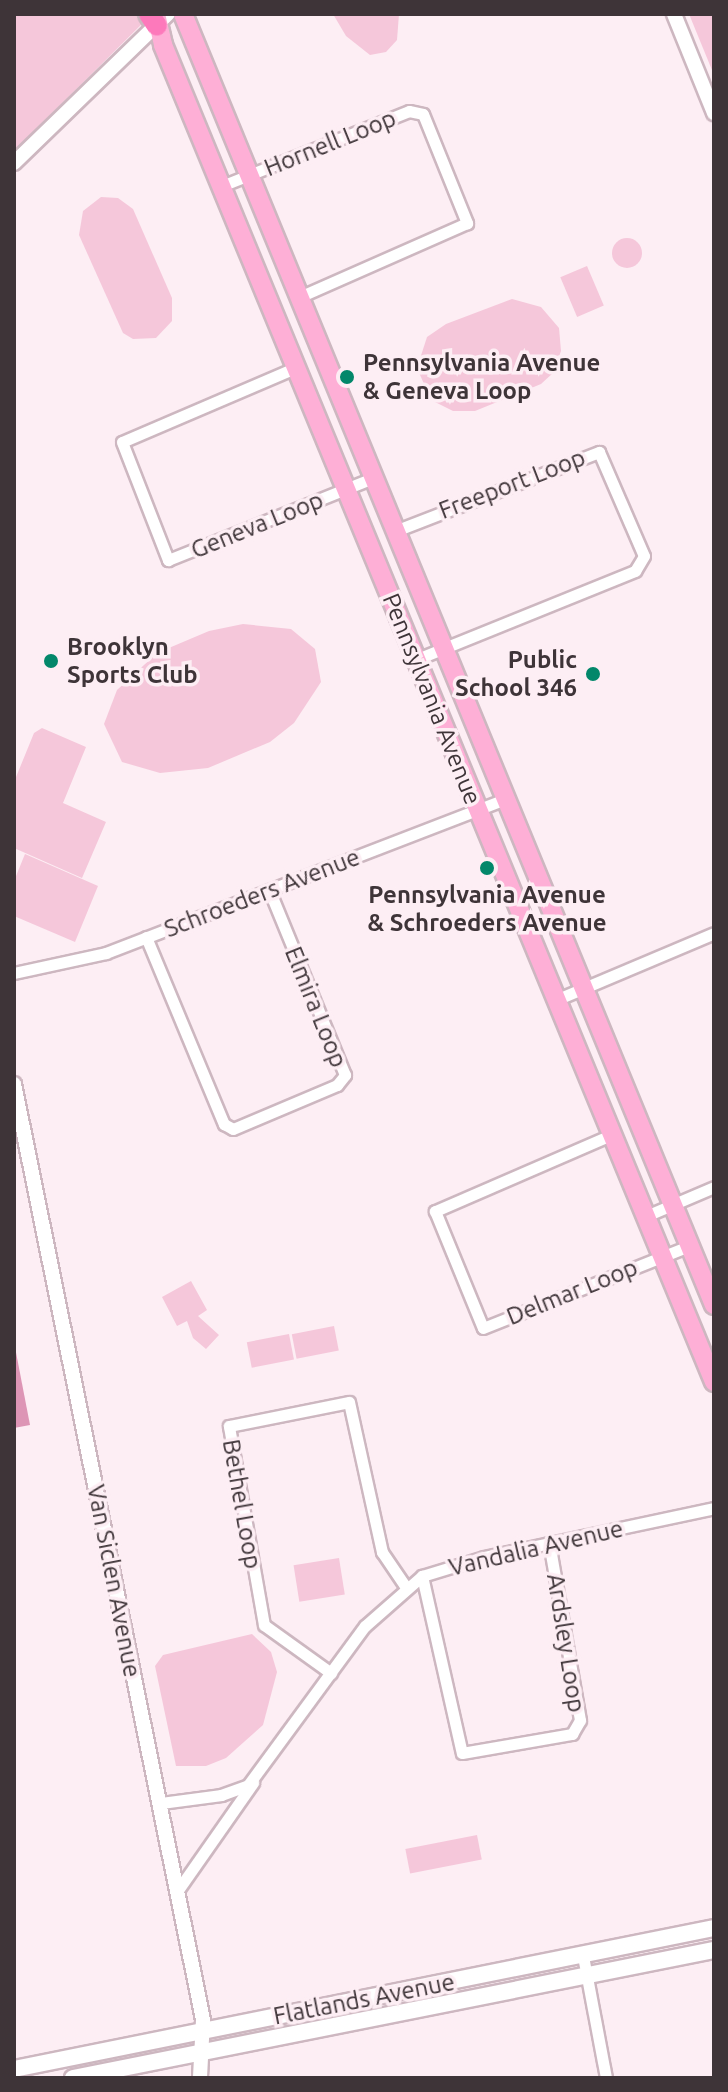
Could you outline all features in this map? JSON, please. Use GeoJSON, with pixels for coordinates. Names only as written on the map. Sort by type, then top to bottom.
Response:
{"type":"FeatureCollection","features":[{"type":"Feature","properties":{"kind":"main road","name":"Pennsylvania Avenue"},"geometry":{"type":"LineString","coordinates":[[183,14],[714,1305]]}},
{"type":"Feature","properties":{"kind":"main road","name":"Pennsylvania Avenue"},"geometry":{"type":"LineString","coordinates":[[157,17],[477,811],[558,999],[714,1382]]}},
{"type":"Feature","properties":{"kind":"main road","name":"Flatlands Avenue"},"geometry":{"type":"LineString","coordinates":[[14,2069],[714,1928]]}},
{"type":"Feature","properties":{"kind":"main road","name":"Flatlands Avenue"},"geometry":{"type":"LineString","coordinates":[[73,2078],[714,1950]]}},
{"type":"Feature","properties":{"kind":"street"},"geometry":{"type":"LineString","coordinates":[[674,14],[714,113]]}},
{"type":"Feature","properties":{"kind":"street"},"geometry":{"type":"LineString","coordinates":[[14,163],[157,17]]}},
{"type":"Feature","properties":{"kind":"street","name":"Hornell Loop"},"geometry":{"type":"LineString","coordinates":[[224,185],[417,110],[467,216],[461,228],[299,297]]}},
{"type":"Feature","properties":{"kind":"street","name":"Geneva Loop"},"geometry":{"type":"LineString","coordinates":[[297,367],[122,442],[168,560],[373,478]]}},
{"type":"Feature","properties":{"kind":"street","name":"Freeport Loop"},"geometry":{"type":"LineString","coordinates":[[395,531],[590,452],[606,460],[644,564],[417,659]]}},
{"type":"Feature","properties":{"kind":"street","name":"Schroeders Avenue"},"geometry":{"type":"LineString","coordinates":[[14,973],[106,953],[506,799]]}},
{"type":"Feature","properties":{"kind":"street","name":"Elmira Loop"},"geometry":{"type":"LineString","coordinates":[[146,937],[224,1124],[233,1129],[337,1085],[345,1075],[269,890]]}},
{"type":"Feature","properties":{"kind":"street"},"geometry":{"type":"LineString","coordinates":[[558,999],[714,933]]}},
{"type":"Feature","properties":{"kind":"street","name":"Van Siclen Avenue"},"geometry":{"type":"LineString","coordinates":[[14,1084],[178,1890],[203,2031],[200,2078]]}},
{"type":"Feature","properties":{"kind":"street","name":"Delmar Loop"},"geometry":{"type":"LineString","coordinates":[[611,1135],[435,1211],[483,1328],[689,1246]]}},
{"type":"Feature","properties":{"kind":"street"},"geometry":{"type":"LineString","coordinates":[[646,1216],[714,1187]]}},
{"type":"Feature","properties":{"kind":"street","name":"Bethel Loop"},"geometry":{"type":"LineString","coordinates":[[331,1673],[264,1625],[229,1426],[349,1402],[382,1552],[405,1586]]}},
{"type":"Feature","properties":{"kind":"street","name":"Vandalia Avenue"},"geometry":{"type":"LineString","coordinates":[[178,1890],[219,1837],[259,1772],[365,1626],[405,1586],[422,1576],[549,1543],[714,1508]]}},
{"type":"Feature","properties":{"kind":"street","name":"Ardsley Loop"},"geometry":{"type":"LineString","coordinates":[[422,1576],[462,1753],[572,1734],[580,1720],[549,1543]]}},
{"type":"Feature","properties":{"kind":"street","name":"Vandalia Avenue"},"geometry":{"type":"LineString","coordinates":[[161,1803],[233,1793],[259,1772]]}},
{"type":"Feature","properties":{"kind":"street"},"geometry":{"type":"LineString","coordinates":[[583,1956],[606,2078]]}},
{"type":"Feature","properties":{"kind":"shaded area"},"geometry":{"type":"Polygon","coordinates":[[[14,14],[152,14],[14,151],[14,14]]]}},
{"type":"Feature","properties":{"kind":"shaded area"},"geometry":{"type":"Polygon","coordinates":[[[333,14],[399,14],[397,40],[386,52],[370,55],[346,36],[333,14]]]}},
{"type":"Feature","properties":{"kind":"shaded area"},"geometry":{"type":"Polygon","coordinates":[[[689,14],[714,14],[714,75],[689,14]]]}},
{"type":"Feature","properties":{"kind":"shaded area"},"geometry":{"type":"Polygon","coordinates":[[[101,197],[118,198],[133,209],[172,298],[172,321],[156,338],[133,339],[123,333],[79,235],[83,211],[101,197]]]}},
{"type":"Feature","properties":{"kind":"shaded area"},"geometry":{"type":"Polygon","coordinates":[[[627,238],[633,239],[641,247],[641,259],[633,267],[627,268],[621,267],[613,259],[612,253],[613,247],[621,239],[627,238]]]}},
{"type":"Feature","properties":{"kind":"shaded area"},"geometry":{"type":"Polygon","coordinates":[[[587,266],[604,306],[577,317],[560,277],[587,266]]]}},
{"type":"Feature","properties":{"kind":"shaded area"},"geometry":{"type":"Polygon","coordinates":[[[512,299],[541,307],[559,328],[561,351],[553,373],[541,384],[475,411],[453,411],[431,400],[417,368],[427,337],[446,324],[512,299]]]}},
{"type":"Feature","properties":{"kind":"shaded area"},"geometry":{"type":"Polygon","coordinates":[[[243,624],[291,629],[315,649],[321,682],[294,723],[270,742],[208,768],[160,773],[122,762],[104,724],[117,690],[157,653],[209,631],[243,624]]]}},
{"type":"Feature","properties":{"kind":"shaded area"},"geometry":{"type":"Polygon","coordinates":[[[42,728],[86,747],[63,803],[106,822],[82,878],[14,848],[14,782],[34,733],[42,728]]]}},
{"type":"Feature","properties":{"kind":"shaded area"},"geometry":{"type":"Polygon","coordinates":[[[25,854],[98,886],[75,942],[14,916],[14,881],[25,854]]]}},
{"type":"Feature","properties":{"kind":"shaded area"},"geometry":{"type":"Polygon","coordinates":[[[191,1281],[207,1310],[198,1316],[219,1335],[206,1349],[193,1338],[187,1321],[177,1326],[162,1297],[191,1281]]]}},
{"type":"Feature","properties":{"kind":"shaded area"},"geometry":{"type":"Polygon","coordinates":[[[334,1326],[339,1351],[297,1359],[292,1334],[334,1326]]]}},
{"type":"Feature","properties":{"kind":"shaded area"},"geometry":{"type":"Polygon","coordinates":[[[289,1334],[294,1360],[252,1368],[247,1342],[289,1334]]]}},
{"type":"Feature","properties":{"kind":"shaded area"},"geometry":{"type":"Polygon","coordinates":[[[14,1342],[30,1425],[14,1428],[14,1342]]]}},
{"type":"Feature","properties":{"kind":"shaded area"},"geometry":{"type":"Polygon","coordinates":[[[339,1558],[345,1595],[299,1602],[294,1565],[339,1558]]]}},
{"type":"Feature","properties":{"kind":"shaded area"},"geometry":{"type":"Polygon","coordinates":[[[252,1634],[271,1652],[277,1672],[263,1725],[226,1758],[206,1766],[176,1766],[155,1666],[163,1655],[252,1634]]]}},
{"type":"Feature","properties":{"kind":"shaded area"},"geometry":{"type":"Polygon","coordinates":[[[477,1835],[482,1860],[410,1873],[405,1849],[477,1835]]]}},
{"type":"Feature","properties":{"kind":"place","name":"Pennsylvania Avenue & Geneva Loop"},"geometry":{"type":"Point","coordinates":[347,377]}},
{"type":"Feature","properties":{"kind":"place","name":"Brooklyn Sports Club"},"geometry":{"type":"Point","coordinates":[51,661]}},
{"type":"Feature","properties":{"kind":"place","name":"Public School 346"},"geometry":{"type":"Point","coordinates":[593,674]}},
{"type":"Feature","properties":{"kind":"place","name":"Pennsylvania Avenue & Schroeders Avenue"},"geometry":{"type":"Point","coordinates":[487,868]}}]}
